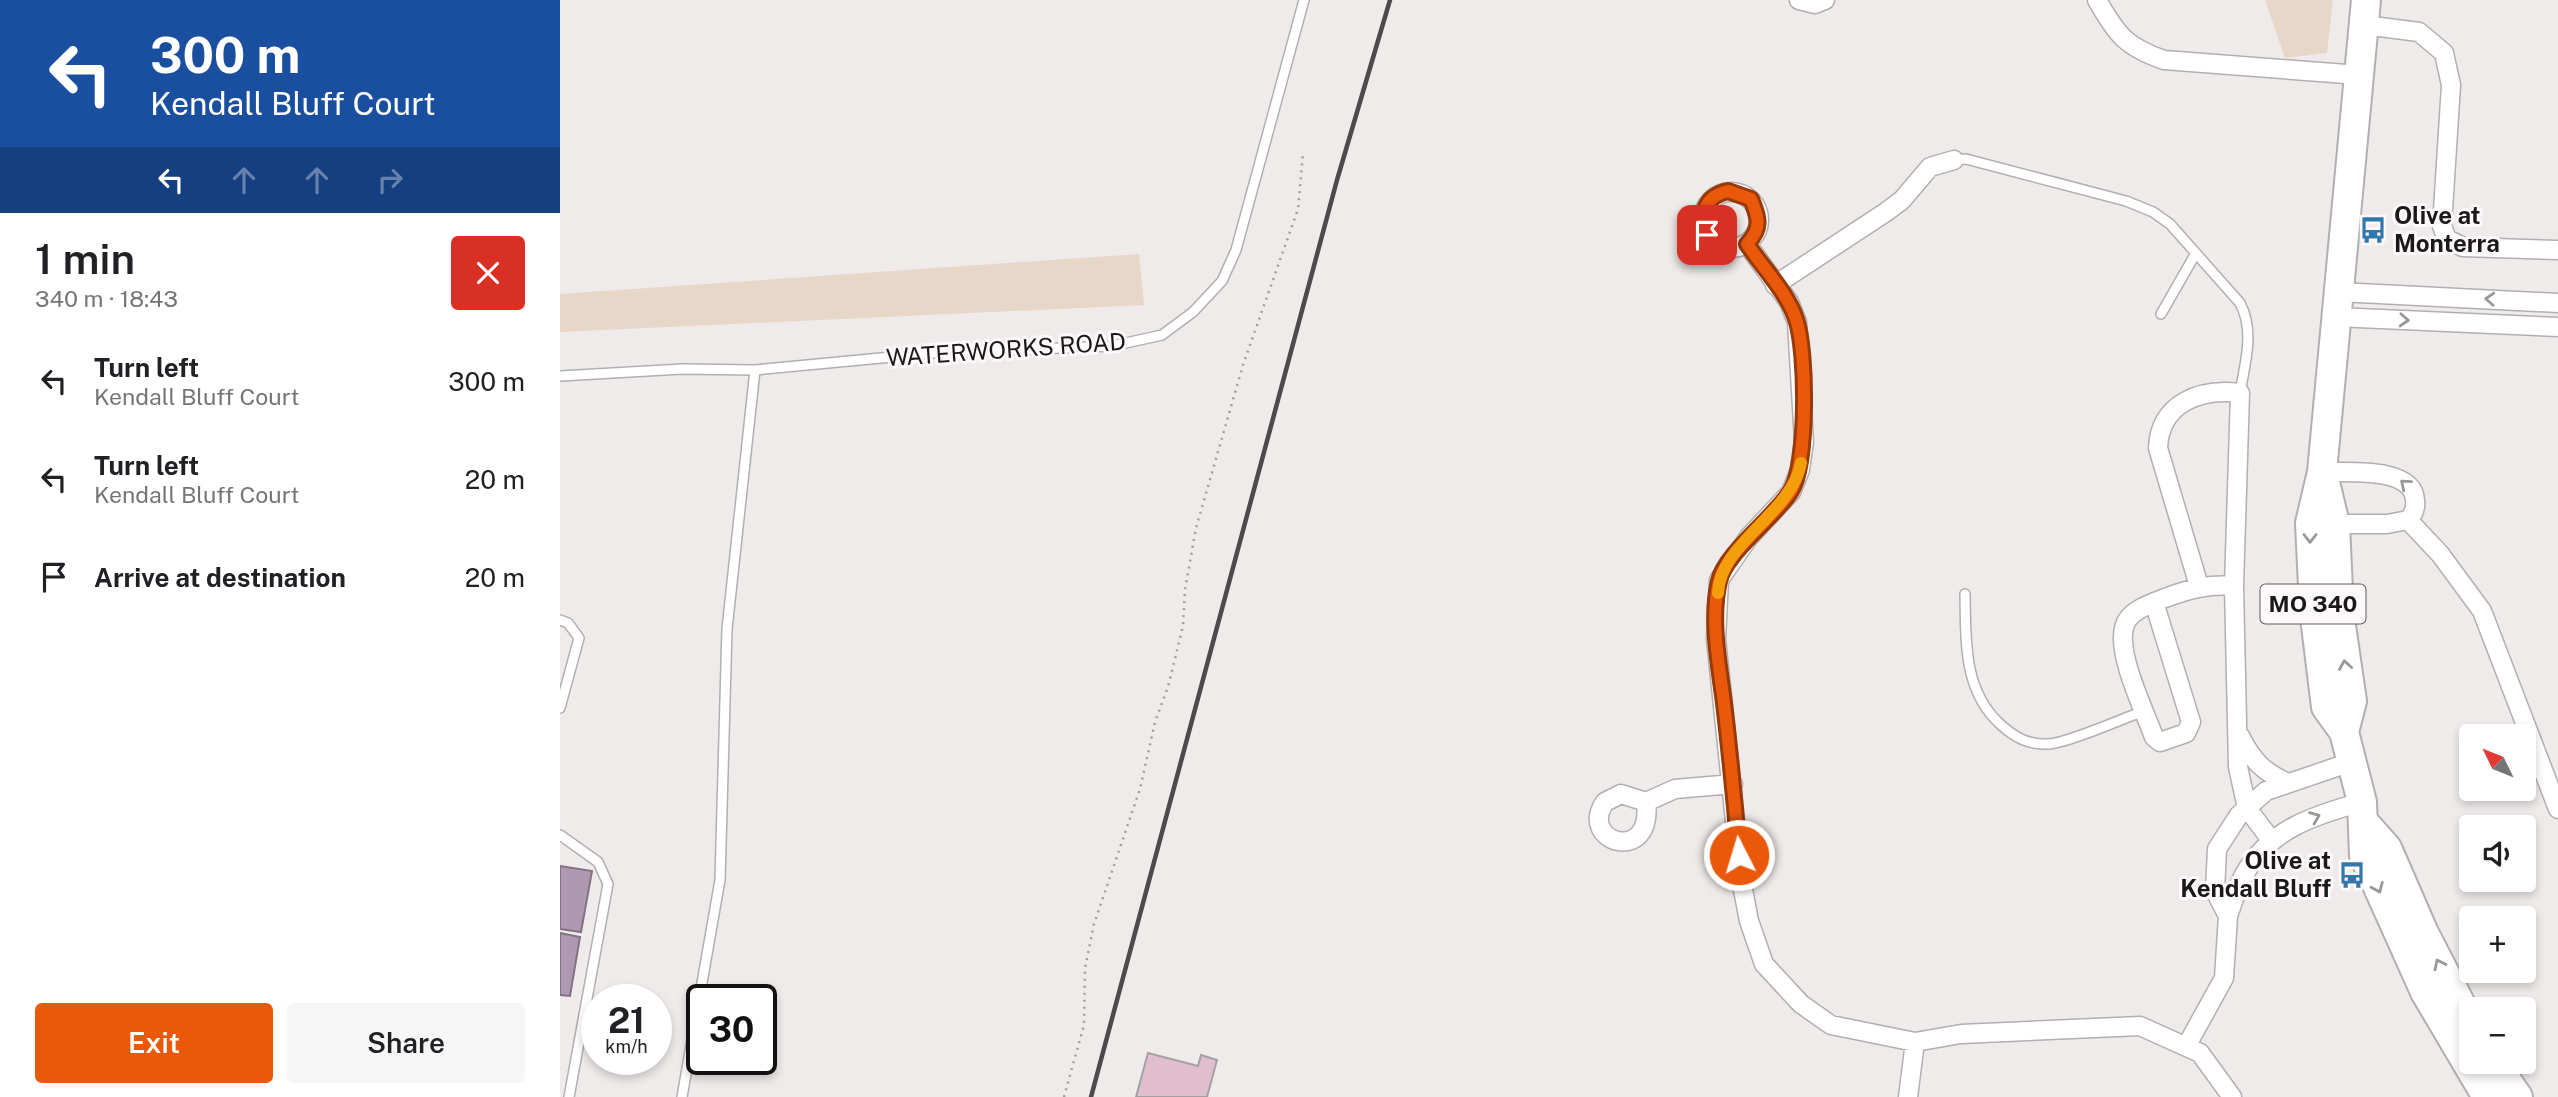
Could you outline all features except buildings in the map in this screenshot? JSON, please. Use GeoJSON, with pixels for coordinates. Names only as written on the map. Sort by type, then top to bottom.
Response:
{"type":"FeatureCollection","features":[{"type":"Feature","properties":{"kind":"main road","name":"MO 340"},"geometry":{"type":"LineString","coordinates":[[2365,13],[2322,472],[2310,523],[2313,597],[2326,707],[2344,732],[2363,812],[2364,856],[2400,942],[2454,1046],[2487,1097]]}},
{"type":"Feature","properties":{"kind":"main road","name":"MO 340"},"geometry":{"type":"LineString","coordinates":[[2322,472],[2335,524],[2339,612],[2351,701],[2344,732]]}},
{"type":"Feature","properties":{"kind":"main road","name":"MO 340"},"geometry":{"type":"LineString","coordinates":[[2363,812],[2387,848],[2424,933],[2459,1001]]}},
{"type":"Feature","properties":{"kind":"main road"},"geometry":{"type":"LineString","coordinates":[[2502,1074],[2518,1097]]}},
{"type":"Feature","properties":{"kind":"street"},"geometry":{"type":"LineString","coordinates":[[1799,0],[1815,4],[1825,0]]}},
{"type":"Feature","properties":{"kind":"street"},"geometry":{"type":"LineString","coordinates":[[2097,0],[2113,27],[2136,50],[2164,60],[2360,75]]}},
{"type":"Feature","properties":{"kind":"street"},"geometry":{"type":"LineString","coordinates":[[2365,13],[2419,32],[2444,53],[2451,85],[2442,226],[2447,239],[2463,247],[2558,250]]}},
{"type":"Feature","properties":{"kind":"street"},"geometry":{"type":"LineString","coordinates":[[1775,285],[1902,200],[1930,167],[1954,160]]}},
{"type":"Feature","properties":{"kind":"street"},"geometry":{"type":"LineString","coordinates":[[1747,244],[1789,302],[1797,321],[1804,443],[1800,470],[1790,492],[1748,537],[1719,580],[1716,639],[1741,879],[1749,920],[1764,964],[1801,1004],[1831,1026],[1914,1042],[1961,1034],[2140,1026],[2200,1053],[2232,1097]]}},
{"type":"Feature","properties":{"kind":"street"},"geometry":{"type":"LineString","coordinates":[[2337,304],[2558,303]]}},
{"type":"Feature","properties":{"kind":"street"},"geometry":{"type":"LineString","coordinates":[[2337,304],[2558,327]]}},
{"type":"Feature","properties":{"kind":"street"},"geometry":{"type":"LineString","coordinates":[[2199,586],[2158,448],[2159,435],[2169,413],[2179,403],[2214,392],[2240,393],[2234,586],[2238,767],[2247,808],[2270,840]]}},
{"type":"Feature","properties":{"kind":"street"},"geometry":{"type":"LineString","coordinates":[[2322,472],[2394,476],[2405,481],[2414,493],[2416,502],[2408,520]]}},
{"type":"Feature","properties":{"kind":"street"},"geometry":{"type":"LineString","coordinates":[[2335,524],[2388,524],[2408,520]]}},
{"type":"Feature","properties":{"kind":"street"},"geometry":{"type":"LineString","coordinates":[[2408,520],[2440,554],[2482,611],[2558,809]]}},
{"type":"Feature","properties":{"kind":"street"},"geometry":{"type":"LineString","coordinates":[[2154,603],[2191,722],[2186,733],[2160,742],[2154,737],[2123,651],[2122,633],[2127,620],[2154,603],[2199,586],[2234,586]]}},
{"type":"Feature","properties":{"kind":"street"},"geometry":{"type":"LineString","coordinates":[[2238,730],[2256,764],[2268,775],[2288,783]]}},
{"type":"Feature","properties":{"kind":"street"},"geometry":{"type":"LineString","coordinates":[[2228,916],[2215,891],[2217,849],[2227,830],[2266,791],[2351,762]]}},
{"type":"Feature","properties":{"kind":"street"},"geometry":{"type":"LineString","coordinates":[[1646,802],[1675,789],[1733,784]]}},
{"type":"Feature","properties":{"kind":"street"},"geometry":{"type":"LineString","coordinates":[[2187,1045],[2224,978],[2228,916],[2244,875],[2270,840],[2314,816],[2363,812]]}},
{"type":"Feature","properties":{"kind":"street"},"geometry":{"type":"LineString","coordinates":[[1908,1097],[1914,1042]]}},
{"type":"Feature","properties":{"kind":"lane","name":"WATERWORKS ROAD"},"geometry":{"type":"LineString","coordinates":[[560,376],[682,369],[755,370],[934,353],[1112,346],[1162,335],[1193,312],[1222,281],[1236,250],[1304,0]]}},
{"type":"Feature","properties":{"kind":"lane"},"geometry":{"type":"LineString","coordinates":[[1954,160],[1966,159],[2153,212],[2170,224],[2240,303],[2246,316],[2248,342],[2240,393]]}},
{"type":"Feature","properties":{"kind":"lane"},"geometry":{"type":"LineString","coordinates":[[2161,314],[2196,253]]}},
{"type":"Feature","properties":{"kind":"lane"},"geometry":{"type":"LineString","coordinates":[[682,1097],[720,880],[727,629],[750,442],[755,370]]}},
{"type":"Feature","properties":{"kind":"lane"},"geometry":{"type":"LineString","coordinates":[[1965,594],[1966,646],[1974,689],[1992,717],[2016,739],[2049,744],[2145,711]]}},
{"type":"Feature","properties":{"kind":"lane"},"geometry":{"type":"LineString","coordinates":[[560,620],[568,624],[579,638],[560,708]]}},
{"type":"Feature","properties":{"kind":"lane"},"geometry":{"type":"LineString","coordinates":[[560,835],[598,862],[608,884],[569,1097]]}},
{"type":"Feature","properties":{"kind":"path"},"geometry":{"type":"LineString","coordinates":[[1064,1097],[1084,1025],[1085,968],[1094,924],[1140,789],[1154,722],[1168,687],[1183,626],[1185,590],[1196,528],[1243,365],[1298,209],[1303,153]]}},
{"type":"Feature","properties":{"kind":"shaded area"},"geometry":{"type":"Polygon","coordinates":[[[2265,0],[2333,0],[2327,53],[2285,58],[2265,0]]]}},
{"type":"Feature","properties":{"kind":"shaded area"},"geometry":{"type":"Polygon","coordinates":[[[1139,254],[1144,305],[560,332],[560,294],[1139,254]]]}},
{"type":"Feature","properties":{"kind":"shaded area"},"geometry":{"type":"Polygon","coordinates":[[[560,866],[592,871],[581,932],[560,929],[560,866]]]}},
{"type":"Feature","properties":{"kind":"shaded area"},"geometry":{"type":"Polygon","coordinates":[[[560,933],[580,937],[570,996],[560,995],[560,933]]]}},
{"type":"Feature","properties":{"kind":"railway"},"geometry":{"type":"LineString","coordinates":[[1091,1097],[1337,180],[1390,0]]}},
{"type":"Feature","properties":{"kind":"slow traffic"},"geometry":{"type":"LineString","coordinates":[[1718,593],[1719,580],[1748,537],[1790,492],[1801,463]]}},
{"type":"Feature","properties":{"kind":"place","name":"Olive at Monterra"},"geometry":{"type":"Point","coordinates":[2373,230]}},
{"type":"Feature","properties":{"kind":"place","name":"Olive at Kendall Bluff"},"geometry":{"type":"Point","coordinates":[2352,875]}},
{"type":"Feature","properties":{"kind":"route"},"geometry":{"type":"LineString","coordinates":[[1707,235],[1702,222],[1703,212],[1710,198],[1718,193],[1736,191],[1751,199],[1758,214],[1759,225],[1747,244],[1789,302],[1797,321],[1800,344],[1804,443],[1800,470],[1790,492],[1748,537],[1719,580],[1716,639],[1739,855]]}}]}
